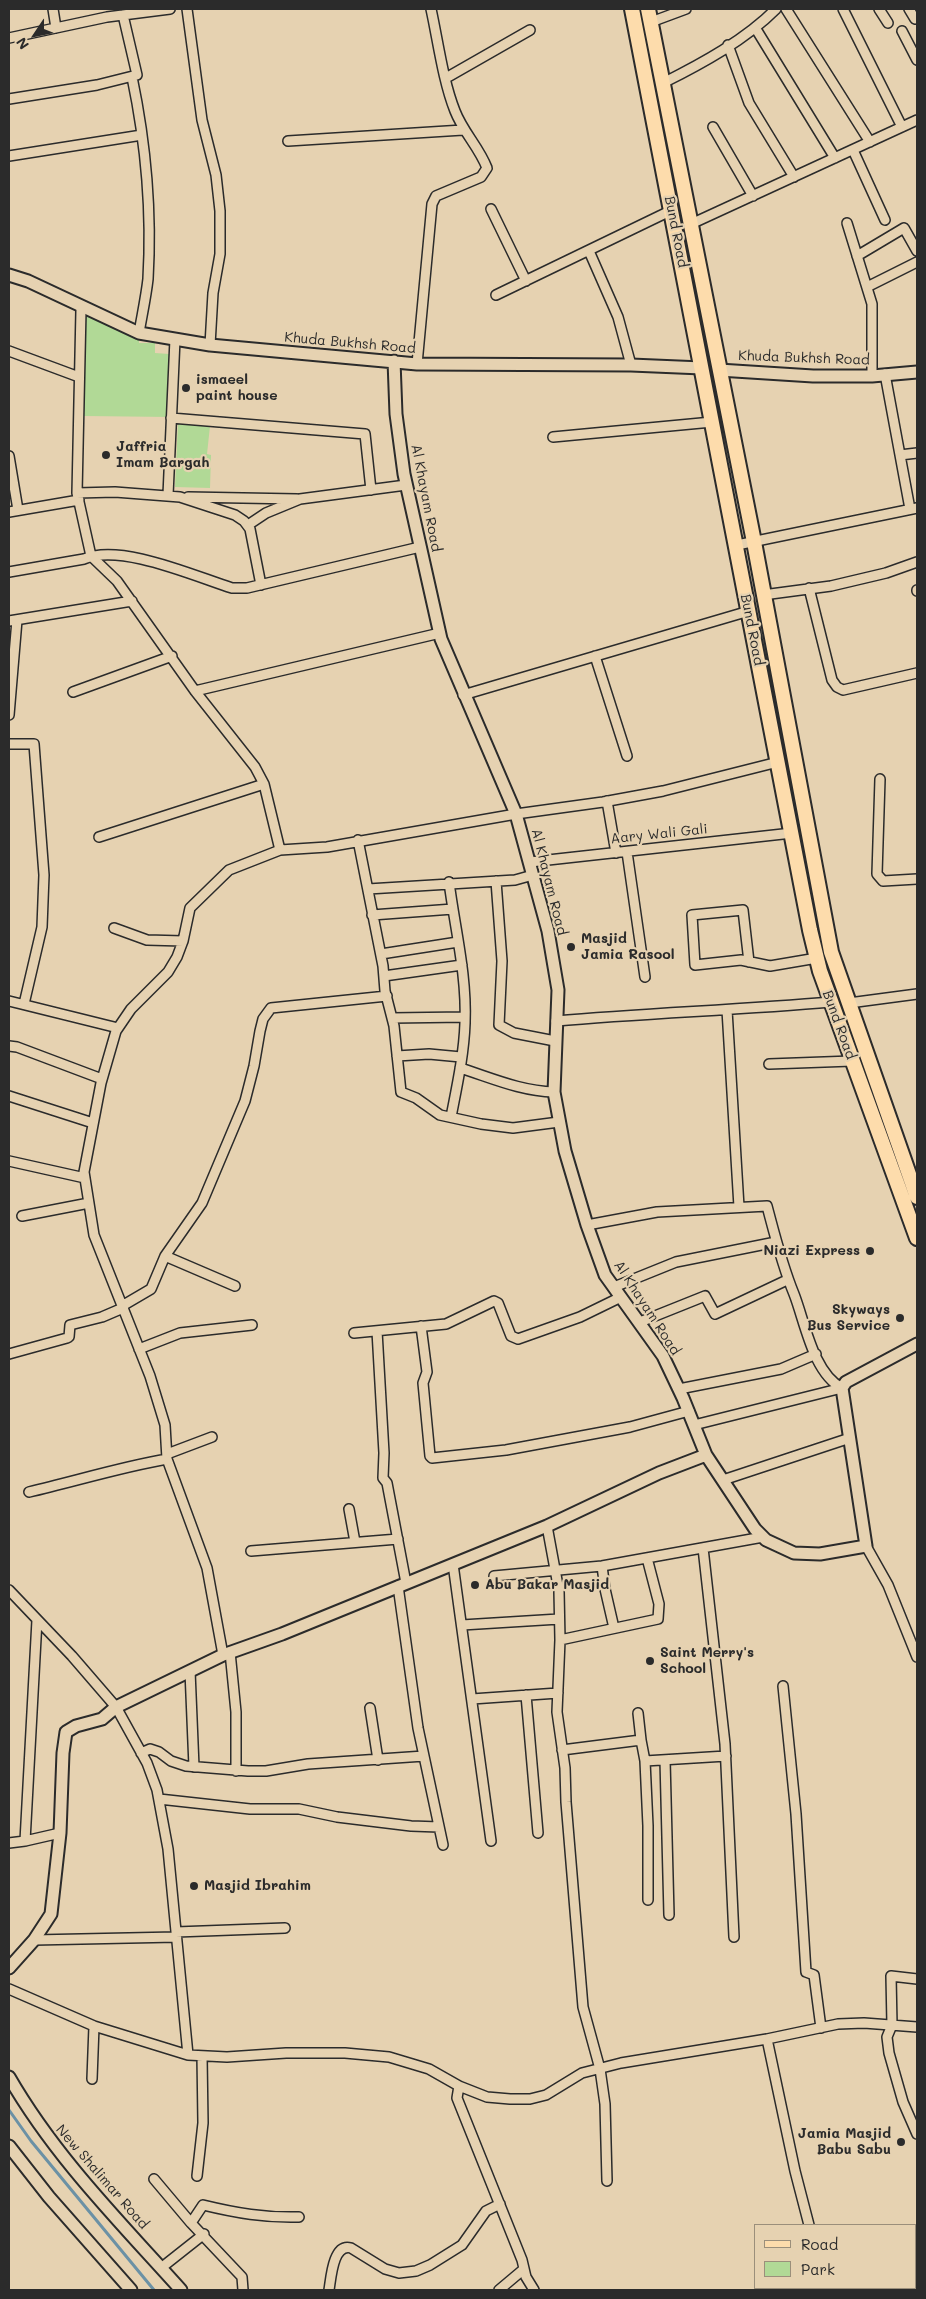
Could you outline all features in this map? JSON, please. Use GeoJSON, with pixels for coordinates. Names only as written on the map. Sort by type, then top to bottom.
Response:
{"type":"FeatureCollection","features":[{"type":"Feature","properties":{"kind":"main road","name":"Bund Road"},"geometry":{"type":"LineString","coordinates":[[632,9],[817,958],[852,1061],[917,1238]]}},
{"type":"Feature","properties":{"kind":"main road","name":"Bund Road"},"geometry":{"type":"LineString","coordinates":[[649,16],[754,542],[831,952],[917,1197]]}},
{"type":"Feature","properties":{"kind":"street"},"geometry":{"type":"LineString","coordinates":[[53,9],[56,28]]}},
{"type":"Feature","properties":{"kind":"street"},"geometry":{"type":"LineString","coordinates":[[9,38],[56,28],[106,13],[122,15],[148,10],[170,9]]}},
{"type":"Feature","properties":{"kind":"street"},"geometry":{"type":"LineString","coordinates":[[187,9],[202,120],[216,175],[220,211],[220,254],[213,293],[210,345]]}},
{"type":"Feature","properties":{"kind":"street"},"geometry":{"type":"LineString","coordinates":[[417,364],[432,204],[436,196],[481,177],[487,168],[454,110],[431,9]]}},
{"type":"Feature","properties":{"kind":"street"},"geometry":{"type":"LineString","coordinates":[[649,16],[686,9]]}},
{"type":"Feature","properties":{"kind":"street"},"geometry":{"type":"LineString","coordinates":[[663,82],[707,61],[728,45],[756,29],[776,9]]}},
{"type":"Feature","properties":{"kind":"street"},"geometry":{"type":"LineString","coordinates":[[786,9],[870,142]]}},
{"type":"Feature","properties":{"kind":"street"},"geometry":{"type":"LineString","coordinates":[[843,9],[902,127]]}},
{"type":"Feature","properties":{"kind":"street"},"geometry":{"type":"LineString","coordinates":[[879,9],[888,22]]}},
{"type":"Feature","properties":{"kind":"street"},"geometry":{"type":"LineString","coordinates":[[909,9],[915,19]]}},
{"type":"Feature","properties":{"kind":"street"},"geometry":{"type":"LineString","coordinates":[[9,99],[97,85],[137,75],[122,15]]}},
{"type":"Feature","properties":{"kind":"street"},"geometry":{"type":"LineString","coordinates":[[756,29],[834,158]]}},
{"type":"Feature","properties":{"kind":"street"},"geometry":{"type":"LineString","coordinates":[[446,78],[530,30]]}},
{"type":"Feature","properties":{"kind":"street"},"geometry":{"type":"LineString","coordinates":[[902,31],[917,60]]}},
{"type":"Feature","properties":{"kind":"street"},"geometry":{"type":"LineString","coordinates":[[728,45],[749,103],[794,177]]}},
{"type":"Feature","properties":{"kind":"street"},"geometry":{"type":"LineString","coordinates":[[132,77],[146,154],[149,223],[148,281],[139,333]]}},
{"type":"Feature","properties":{"kind":"street"},"geometry":{"type":"LineString","coordinates":[[691,224],[902,127],[917,122]]}},
{"type":"Feature","properties":{"kind":"street"},"geometry":{"type":"LineString","coordinates":[[713,127],[753,196]]}},
{"type":"Feature","properties":{"kind":"street"},"geometry":{"type":"LineString","coordinates":[[288,141],[464,130]]}},
{"type":"Feature","properties":{"kind":"street"},"geometry":{"type":"LineString","coordinates":[[9,156],[142,135]]}},
{"type":"Feature","properties":{"kind":"street"},"geometry":{"type":"LineString","coordinates":[[853,150],[885,220]]}},
{"type":"Feature","properties":{"kind":"street"},"geometry":{"type":"LineString","coordinates":[[491,209],[526,280]]}},
{"type":"Feature","properties":{"kind":"street"},"geometry":{"type":"LineString","coordinates":[[496,295],[672,210]]}},
{"type":"Feature","properties":{"kind":"street"},"geometry":{"type":"LineString","coordinates":[[847,223],[872,304],[872,376]]}},
{"type":"Feature","properties":{"kind":"street"},"geometry":{"type":"LineString","coordinates":[[857,256],[904,228],[917,251]]}},
{"type":"Feature","properties":{"kind":"street"},"geometry":{"type":"LineString","coordinates":[[589,250],[618,317],[632,365]]}},
{"type":"Feature","properties":{"kind":"street"},"geometry":{"type":"LineString","coordinates":[[867,287],[917,262]]}},
{"type":"Feature","properties":{"kind":"street","name":"Khuda Bukhsh Road"},"geometry":{"type":"LineString","coordinates":[[9,275],[28,281],[139,333],[210,345],[417,364],[632,365],[702,368]]}},
{"type":"Feature","properties":{"kind":"street"},"geometry":{"type":"LineString","coordinates":[[81,310],[78,497],[90,556],[117,581],[195,691],[238,744],[264,784],[280,850]]}},
{"type":"Feature","properties":{"kind":"street"},"geometry":{"type":"LineString","coordinates":[[168,495],[175,339]]}},
{"type":"Feature","properties":{"kind":"street"},"geometry":{"type":"LineString","coordinates":[[9,351],[79,377]]}},
{"type":"Feature","properties":{"kind":"street","name":"Al Khayam Road"},"geometry":{"type":"LineString","coordinates":[[394,361],[396,414],[406,485],[440,633],[463,694],[516,814],[548,932],[558,990],[554,1092],[565,1151],[587,1225],[605,1275],[663,1356],[706,1454],[755,1529],[763,1537],[784,1550],[794,1553],[820,1554],[866,1546]]}},
{"type":"Feature","properties":{"kind":"street","name":"Khuda Bukhsh Road"},"geometry":{"type":"LineString","coordinates":[[719,370],[813,376],[872,376],[917,372]]}},
{"type":"Feature","properties":{"kind":"street"},"geometry":{"type":"LineString","coordinates":[[737,544],[914,508],[900,455],[884,374]]}},
{"type":"Feature","properties":{"kind":"street"},"geometry":{"type":"LineString","coordinates":[[171,418],[365,434],[371,490]]}},
{"type":"Feature","properties":{"kind":"street"},"geometry":{"type":"LineString","coordinates":[[553,437],[712,422]]}},
{"type":"Feature","properties":{"kind":"street"},"geometry":{"type":"LineString","coordinates":[[900,455],[917,453]]}},
{"type":"Feature","properties":{"kind":"street"},"geometry":{"type":"LineString","coordinates":[[9,456],[13,511],[78,497],[115,492],[180,496],[300,499],[406,485]]}},
{"type":"Feature","properties":{"kind":"street"},"geometry":{"type":"LineString","coordinates":[[180,496],[229,513],[248,525],[261,585]]}},
{"type":"Feature","properties":{"kind":"street"},"geometry":{"type":"LineString","coordinates":[[248,525],[266,513],[300,499]]}},
{"type":"Feature","properties":{"kind":"street"},"geometry":{"type":"LineString","coordinates":[[9,572],[84,559],[90,556],[127,555],[232,588],[247,588],[420,547]]}},
{"type":"Feature","properties":{"kind":"street"},"geometry":{"type":"LineString","coordinates":[[763,595],[831,586],[886,573],[917,562]]}},
{"type":"Feature","properties":{"kind":"street"},"geometry":{"type":"LineString","coordinates":[[809,588],[832,680],[837,687],[843,690],[917,672]]}},
{"type":"Feature","properties":{"kind":"street"},"geometry":{"type":"LineString","coordinates":[[10,715],[13,621],[132,601]]}},
{"type":"Feature","properties":{"kind":"street"},"geometry":{"type":"LineString","coordinates":[[463,694],[749,611]]}},
{"type":"Feature","properties":{"kind":"street"},"geometry":{"type":"LineString","coordinates":[[195,691],[440,633]]}},
{"type":"Feature","properties":{"kind":"street"},"geometry":{"type":"LineString","coordinates":[[73,692],[172,656]]}},
{"type":"Feature","properties":{"kind":"street"},"geometry":{"type":"LineString","coordinates":[[595,656],[627,756]]}},
{"type":"Feature","properties":{"kind":"street"},"geometry":{"type":"LineString","coordinates":[[9,744],[34,744],[44,876],[42,927],[24,1004]]}},
{"type":"Feature","properties":{"kind":"street"},"geometry":{"type":"LineString","coordinates":[[236,1771],[236,1712],[227,1653],[207,1568],[167,1457],[165,1425],[139,1349],[94,1236],[84,1172],[102,1079],[118,1028],[131,1009],[168,972],[177,957],[190,908],[228,870],[280,850],[326,847],[516,814],[607,801],[663,791],[778,762]]}},
{"type":"Feature","properties":{"kind":"street"},"geometry":{"type":"LineString","coordinates":[[880,779],[877,874],[884,881],[917,879]]}},
{"type":"Feature","properties":{"kind":"street"},"geometry":{"type":"LineString","coordinates":[[99,837],[264,784]]}},
{"type":"Feature","properties":{"kind":"street"},"geometry":{"type":"LineString","coordinates":[[607,801],[616,853]]}},
{"type":"Feature","properties":{"kind":"street","name":"Aary Wali Gali"},"geometry":{"type":"LineString","coordinates":[[530,862],[792,833]]}},
{"type":"Feature","properties":{"kind":"street"},"geometry":{"type":"LineString","coordinates":[[358,840],[392,1018],[401,1092],[416,1098],[440,1115],[481,1124],[513,1128],[560,1122]]}},
{"type":"Feature","properties":{"kind":"street"},"geometry":{"type":"LineString","coordinates":[[628,852],[645,978]]}},
{"type":"Feature","properties":{"kind":"street"},"geometry":{"type":"LineString","coordinates":[[368,889],[449,882],[515,880],[533,875]]}},
{"type":"Feature","properties":{"kind":"street"},"geometry":{"type":"LineString","coordinates":[[496,880],[502,961],[499,1025],[514,1033],[555,1041]]}},
{"type":"Feature","properties":{"kind":"street"},"geometry":{"type":"LineString","coordinates":[[449,882],[462,965],[465,1018],[460,1068],[451,1117]]}},
{"type":"Feature","properties":{"kind":"street"},"geometry":{"type":"LineString","coordinates":[[372,915],[453,910]]}},
{"type":"Feature","properties":{"kind":"street"},"geometry":{"type":"LineString","coordinates":[[749,962],[743,910],[692,915],[695,965],[741,960],[749,962],[770,966],[817,958]]}},
{"type":"Feature","properties":{"kind":"street"},"geometry":{"type":"LineString","coordinates":[[114,928],[147,940],[183,940]]}},
{"type":"Feature","properties":{"kind":"street"},"geometry":{"type":"LineString","coordinates":[[380,954],[458,942]]}},
{"type":"Feature","properties":{"kind":"street"},"geometry":{"type":"LineString","coordinates":[[384,976],[462,965]]}},
{"type":"Feature","properties":{"kind":"street"},"geometry":{"type":"LineString","coordinates":[[849,1003],[917,994]]}},
{"type":"Feature","properties":{"kind":"street"},"geometry":{"type":"LineString","coordinates":[[9,1354],[66,1338],[70,1325],[102,1317],[152,1289],[166,1256],[202,1203],[227,1146],[245,1101],[263,1019],[271,1008],[387,996]]}},
{"type":"Feature","properties":{"kind":"street"},"geometry":{"type":"LineString","coordinates":[[9,1001],[118,1028]]}},
{"type":"Feature","properties":{"kind":"street"},"geometry":{"type":"LineString","coordinates":[[556,1021],[646,1013],[727,1010],[831,1002]]}},
{"type":"Feature","properties":{"kind":"street"},"geometry":{"type":"LineString","coordinates":[[727,1010],[739,1207]]}},
{"type":"Feature","properties":{"kind":"street"},"geometry":{"type":"LineString","coordinates":[[392,1018],[465,1018]]}},
{"type":"Feature","properties":{"kind":"street"},"geometry":{"type":"LineString","coordinates":[[9,1046],[17,1047],[102,1079]]}},
{"type":"Feature","properties":{"kind":"street"},"geometry":{"type":"LineString","coordinates":[[396,1056],[429,1054],[461,1058]]}},
{"type":"Feature","properties":{"kind":"street"},"geometry":{"type":"LineString","coordinates":[[769,1064],[852,1061]]}},
{"type":"Feature","properties":{"kind":"street"},"geometry":{"type":"LineString","coordinates":[[460,1068],[506,1085],[536,1092],[554,1092]]}},
{"type":"Feature","properties":{"kind":"street"},"geometry":{"type":"LineString","coordinates":[[9,1096],[93,1123]]}},
{"type":"Feature","properties":{"kind":"street"},"geometry":{"type":"LineString","coordinates":[[9,1161],[85,1178]]}},
{"type":"Feature","properties":{"kind":"street"},"geometry":{"type":"LineString","coordinates":[[22,1216],[89,1203]]}},
{"type":"Feature","properties":{"kind":"street"},"geometry":{"type":"LineString","coordinates":[[587,1225],[657,1212],[767,1206],[787,1280],[794,1295],[803,1325],[816,1354],[833,1384],[842,1388]]}},
{"type":"Feature","properties":{"kind":"street"},"geometry":{"type":"LineString","coordinates":[[354,1333],[446,1324],[494,1301],[498,1303],[511,1336],[518,1339],[586,1314],[618,1292],[676,1262],[776,1242]]}},
{"type":"Feature","properties":{"kind":"street"},"geometry":{"type":"LineString","coordinates":[[166,1256],[235,1286]]}},
{"type":"Feature","properties":{"kind":"street"},"geometry":{"type":"LineString","coordinates":[[640,1322],[705,1296],[715,1314],[787,1280]]}},
{"type":"Feature","properties":{"kind":"street"},"geometry":{"type":"LineString","coordinates":[[139,1349],[180,1334],[252,1325]]}},
{"type":"Feature","properties":{"kind":"street"},"geometry":{"type":"LineString","coordinates":[[421,1326],[427,1372],[423,1383],[430,1456],[432,1458],[506,1450],[630,1426],[689,1412]]}},
{"type":"Feature","properties":{"kind":"street"},"geometry":{"type":"LineString","coordinates":[[377,1331],[384,1453],[383,1478],[387,1483],[398,1538],[418,1728],[443,1845]]}},
{"type":"Feature","properties":{"kind":"street"},"geometry":{"type":"LineString","coordinates":[[694,1425],[842,1388],[846,1382],[917,1344]]}},
{"type":"Feature","properties":{"kind":"street"},"geometry":{"type":"LineString","coordinates":[[679,1389],[781,1369],[816,1354]]}},
{"type":"Feature","properties":{"kind":"street"},"geometry":{"type":"LineString","coordinates":[[842,1388],[866,1546],[888,1585],[917,1657]]}},
{"type":"Feature","properties":{"kind":"street"},"geometry":{"type":"LineString","coordinates":[[29,1492],[95,1477],[126,1466],[167,1457],[212,1437]]}},
{"type":"Feature","properties":{"kind":"street"},"geometry":{"type":"LineString","coordinates":[[723,1480],[850,1438]]}},
{"type":"Feature","properties":{"kind":"street"},"geometry":{"type":"LineString","coordinates":[[9,1968],[34,1940],[51,1914],[60,1833],[63,1753],[66,1732],[76,1726],[102,1719],[116,1707],[227,1653],[547,1526],[659,1473],[706,1454]]}},
{"type":"Feature","properties":{"kind":"street"},"geometry":{"type":"LineString","coordinates":[[349,1509],[355,1542]]}},
{"type":"Feature","properties":{"kind":"street"},"geometry":{"type":"LineString","coordinates":[[547,1526],[559,1591],[560,1640],[557,1712],[562,1750],[583,2007],[600,2069],[605,2104],[608,2181]]}},
{"type":"Feature","properties":{"kind":"street"},"geometry":{"type":"LineString","coordinates":[[494,1576],[602,1566],[763,1537]]}},
{"type":"Feature","properties":{"kind":"street"},"geometry":{"type":"LineString","coordinates":[[251,1551],[398,1538]]}},
{"type":"Feature","properties":{"kind":"street"},"geometry":{"type":"LineString","coordinates":[[703,1548],[726,1756],[734,1937]]}},
{"type":"Feature","properties":{"kind":"street"},"geometry":{"type":"LineString","coordinates":[[560,1640],[658,1619],[659,1604],[647,1558]]}},
{"type":"Feature","properties":{"kind":"street"},"geometry":{"type":"LineString","coordinates":[[453,1564],[492,1841]]}},
{"type":"Feature","properties":{"kind":"street"},"geometry":{"type":"LineString","coordinates":[[602,1566],[614,1628]]}},
{"type":"Feature","properties":{"kind":"street"},"geometry":{"type":"LineString","coordinates":[[9,1590],[116,1707],[147,1763],[159,1799],[168,1849],[188,2055]]}},
{"type":"Feature","properties":{"kind":"street"},"geometry":{"type":"LineString","coordinates":[[462,1625],[560,1618]]}},
{"type":"Feature","properties":{"kind":"street"},"geometry":{"type":"LineString","coordinates":[[25,1841],[37,1620]]}},
{"type":"Feature","properties":{"kind":"street"},"geometry":{"type":"LineString","coordinates":[[190,1671],[194,1767]]}},
{"type":"Feature","properties":{"kind":"street"},"geometry":{"type":"LineString","coordinates":[[783,1686],[796,1814],[806,1972],[814,1975],[821,2028]]}},
{"type":"Feature","properties":{"kind":"street"},"geometry":{"type":"LineString","coordinates":[[472,1699],[558,1693]]}},
{"type":"Feature","properties":{"kind":"street"},"geometry":{"type":"LineString","coordinates":[[526,1695],[538,1833]]}},
{"type":"Feature","properties":{"kind":"street"},"geometry":{"type":"LineString","coordinates":[[370,1708],[378,1760]]}},
{"type":"Feature","properties":{"kind":"street"},"geometry":{"type":"LineString","coordinates":[[638,1712],[645,1761],[648,1826],[648,1900]]}},
{"type":"Feature","properties":{"kind":"street"},"geometry":{"type":"LineString","coordinates":[[562,1750],[641,1740]]}},
{"type":"Feature","properties":{"kind":"street"},"geometry":{"type":"LineString","coordinates":[[141,1753],[150,1749],[159,1752],[171,1761],[194,1767],[236,1771],[266,1771],[308,1764],[424,1756]]}},
{"type":"Feature","properties":{"kind":"street"},"geometry":{"type":"LineString","coordinates":[[645,1761],[726,1756]]}},
{"type":"Feature","properties":{"kind":"street"},"geometry":{"type":"LineString","coordinates":[[666,1760],[669,1915]]}},
{"type":"Feature","properties":{"kind":"street"},"geometry":{"type":"LineString","coordinates":[[159,1799],[250,1808],[299,1809],[411,1826],[439,1827]]}},
{"type":"Feature","properties":{"kind":"street"},"geometry":{"type":"LineString","coordinates":[[9,1843],[60,1833]]}},
{"type":"Feature","properties":{"kind":"street"},"geometry":{"type":"LineString","coordinates":[[34,1940],[176,1935],[285,1928]]}},
{"type":"Feature","properties":{"kind":"street"},"geometry":{"type":"LineString","coordinates":[[917,1979],[891,1976],[892,2025],[887,2037],[888,2053],[903,2102],[917,2134]]}},
{"type":"Feature","properties":{"kind":"street"},"geometry":{"type":"LineString","coordinates":[[9,1989],[94,2026],[188,2055],[227,2057],[286,2053],[344,2053],[389,2058],[429,2069],[459,2086],[488,2097],[530,2099],[546,2095],[562,2087],[582,2073],[621,2063],[864,2022],[917,2027]]}},
{"type":"Feature","properties":{"kind":"street"},"geometry":{"type":"LineString","coordinates":[[92,2079],[94,2026]]}},
{"type":"Feature","properties":{"kind":"street"},"geometry":{"type":"LineString","coordinates":[[767,2039],[795,2171],[809,2224]]}},
{"type":"Feature","properties":{"kind":"street"},"geometry":{"type":"LineString","coordinates":[[197,2176],[203,2122],[202,2056]]}},
{"type":"Feature","properties":{"kind":"street","name":"New Shalimar Road"},"geometry":{"type":"LineString","coordinates":[[9,2077],[25,2106],[58,2150],[181,2290]]}},
{"type":"Feature","properties":{"kind":"street"},"geometry":{"type":"LineString","coordinates":[[459,2086],[457,2098],[522,2260],[526,2277],[534,2290]]}},
{"type":"Feature","properties":{"kind":"street"},"geometry":{"type":"LineString","coordinates":[[9,2146],[55,2204],[131,2290]]}},
{"type":"Feature","properties":{"kind":"street"},"geometry":{"type":"LineString","coordinates":[[154,2179],[191,2223],[204,2234],[242,2277],[243,2290]]}},
{"type":"Feature","properties":{"kind":"street"},"geometry":{"type":"LineString","coordinates":[[329,2290],[337,2254],[342,2249],[346,2247],[351,2248],[385,2269],[398,2273],[416,2271],[462,2245],[486,2211],[500,2204]]}},
{"type":"Feature","properties":{"kind":"street"},"geometry":{"type":"LineString","coordinates":[[191,2223],[203,2205],[241,2215],[270,2218],[299,2217]]}},
{"type":"Feature","properties":{"kind":"street"},"geometry":{"type":"LineString","coordinates":[[161,2268],[204,2234]]}},
{"type":"Feature","properties":{"kind":"street"},"geometry":{"type":"LineString","coordinates":[[499,2290],[524,2269]]}},
{"type":"Feature","properties":{"kind":"green space"},"geometry":{"type":"Polygon","coordinates":[[[85,308],[139,333],[139,343],[155,343],[155,353],[169,354],[169,362],[173,362],[171,417],[84,416],[85,308]]]}},
{"type":"Feature","properties":{"kind":"green space"},"geometry":{"type":"Polygon","coordinates":[[[178,423],[210,426],[207,454],[211,455],[210,488],[175,487],[178,423]]]}},
{"type":"Feature","properties":{"kind":"waterway"},"geometry":{"type":"LineString","coordinates":[[9,2110],[31,2141],[154,2290]]}},
{"type":"Feature","properties":{"kind":"place","name":"ismaeel paint house"},"geometry":{"type":"Point","coordinates":[186,388]}},
{"type":"Feature","properties":{"kind":"place","name":"Jaffria Imam Bargah"},"geometry":{"type":"Point","coordinates":[106,455]}},
{"type":"Feature","properties":{"kind":"place","name":"Masjid Jamia Rasool"},"geometry":{"type":"Point","coordinates":[571,947]}},
{"type":"Feature","properties":{"kind":"place","name":"Niazi Express"},"geometry":{"type":"Point","coordinates":[870,1251]}},
{"type":"Feature","properties":{"kind":"place","name":"Skyways Bus Service"},"geometry":{"type":"Point","coordinates":[900,1318]}},
{"type":"Feature","properties":{"kind":"place","name":"Abu Bakar Masjid"},"geometry":{"type":"Point","coordinates":[475,1585]}},
{"type":"Feature","properties":{"kind":"place","name":"Saint Merry's School"},"geometry":{"type":"Point","coordinates":[650,1661]}},
{"type":"Feature","properties":{"kind":"place","name":"Masjid Ibrahim"},"geometry":{"type":"Point","coordinates":[194,1886]}},
{"type":"Feature","properties":{"kind":"place","name":"Jamia Masjid Babu Sabu"},"geometry":{"type":"Point","coordinates":[901,2142]}}]}
